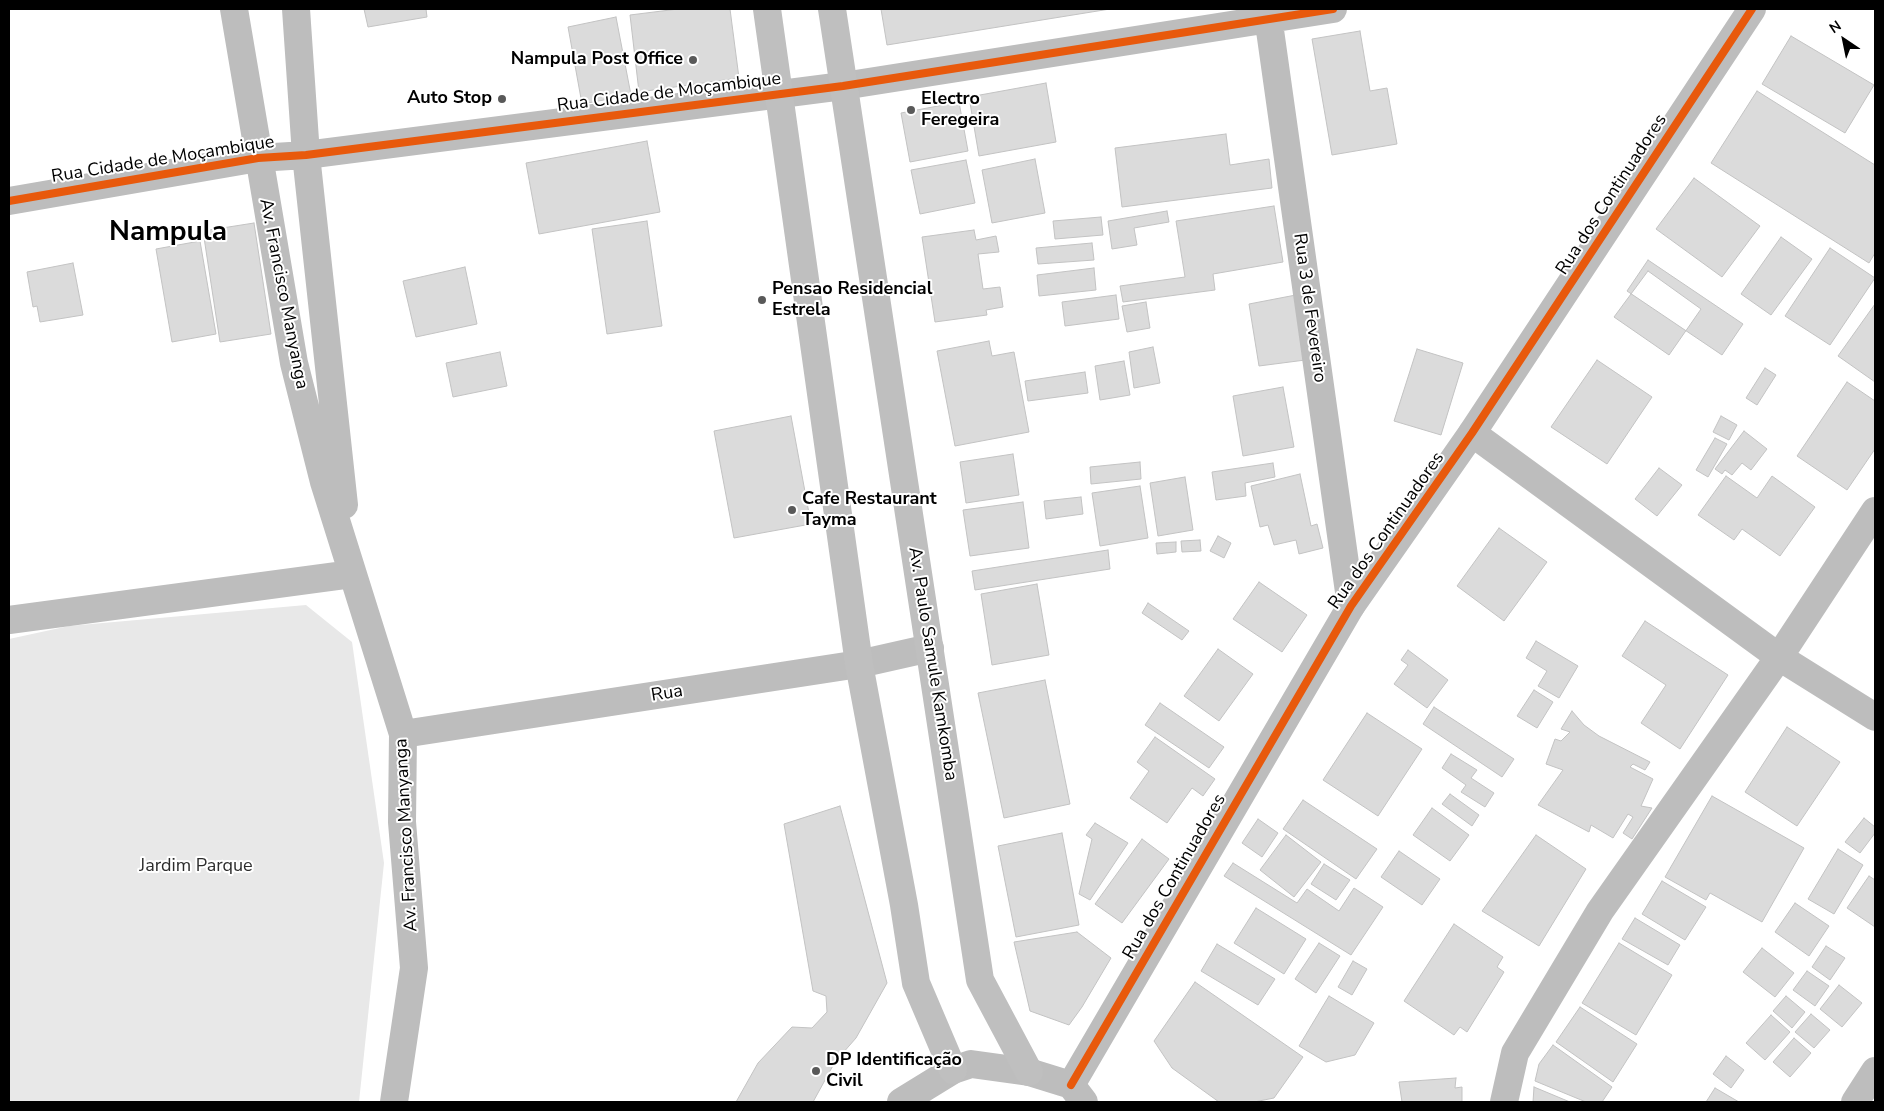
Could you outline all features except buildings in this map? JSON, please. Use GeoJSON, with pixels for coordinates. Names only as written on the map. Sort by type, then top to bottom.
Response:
{"type":"FeatureCollection","features":[{"type":"Feature","properties":{"kind":"main road"},"geometry":{"type":"LineString","coordinates":[[767,9],[859,664],[904,904],[916,983],[952,1070]]}},
{"type":"Feature","properties":{"kind":"main road","name":"Av. Paulo Samule Kamkomba"},"geometry":{"type":"LineString","coordinates":[[832,9],[980,980],[1029,1072]]}},
{"type":"Feature","properties":{"kind":"street","name":"Av. Francisco Manyanga"},"geometry":{"type":"LineString","coordinates":[[234,9],[294,363],[324,482],[403,734],[402,822],[414,968],[394,1102]]}},
{"type":"Feature","properties":{"kind":"street","name":"Av. Francisco Manyanga"},"geometry":{"type":"LineString","coordinates":[[296,9],[306,154],[352,574]]}},
{"type":"Feature","properties":{"kind":"street","name":"Rua Cidade de Moçambique"},"geometry":{"type":"LineString","coordinates":[[9,201],[258,158],[306,154],[843,86],[1268,13],[1333,9]]}},
{"type":"Feature","properties":{"kind":"street","name":"Rua dos Continuadores"},"geometry":{"type":"LineString","coordinates":[[1077,1094],[1351,606],[1472,433],[1752,9]]}},
{"type":"Feature","properties":{"kind":"street","name":"Rua 3 de Fevereiro"},"geometry":{"type":"LineString","coordinates":[[1268,13],[1351,606]]}},
{"type":"Feature","properties":{"kind":"street"},"geometry":{"type":"LineString","coordinates":[[1472,433],[1779,658],[1875,717]]}},
{"type":"Feature","properties":{"kind":"street"},"geometry":{"type":"LineString","coordinates":[[1504,1102],[1515,1053],[1600,911],[1779,658],[1875,511]]}},
{"type":"Feature","properties":{"kind":"street"},"geometry":{"type":"LineString","coordinates":[[9,620],[352,574]]}},
{"type":"Feature","properties":{"kind":"street","name":"Rua"},"geometry":{"type":"LineString","coordinates":[[403,734],[859,664],[930,648]]}},
{"type":"Feature","properties":{"kind":"street"},"geometry":{"type":"LineString","coordinates":[[901,1102],[952,1070],[971,1064],[1029,1072],[1077,1094]]}},
{"type":"Feature","properties":{"kind":"street"},"geometry":{"type":"LineString","coordinates":[[1855,1102],[1875,1071]]}},
{"type":"Feature","properties":{"kind":"green space","name":"Jardim Parque"},"geometry":{"type":"Polygon","coordinates":[[[306,605],[352,642],[384,863],[359,1102],[9,1102],[9,639],[69,626],[306,605]]]}},
{"type":"Feature","properties":{"kind":"cycle path"},"geometry":{"type":"LineString","coordinates":[[9,201],[258,158],[306,155],[843,86],[1333,9]]}},
{"type":"Feature","properties":{"kind":"cycle path"},"geometry":{"type":"LineString","coordinates":[[1071,1085],[1351,606],[1472,433],[1752,9]]}},
{"type":"Feature","properties":{"kind":"place","name":"Nampula Post Office"},"geometry":{"type":"Point","coordinates":[693,60]}},
{"type":"Feature","properties":{"kind":"place","name":"Auto Stop"},"geometry":{"type":"Point","coordinates":[502,99]}},
{"type":"Feature","properties":{"kind":"place","name":"Electro Feregeira"},"geometry":{"type":"Point","coordinates":[911,110]}},
{"type":"Feature","properties":{"kind":"place","name":"Pensao Residencial Estrela"},"geometry":{"type":"Point","coordinates":[762,300]}},
{"type":"Feature","properties":{"kind":"place","name":"Cafe Restaurant Tayma"},"geometry":{"type":"Point","coordinates":[792,510]}},
{"type":"Feature","properties":{"kind":"place","name":"DP Identificação Civil"},"geometry":{"type":"Point","coordinates":[816,1071]}},
{"type":"Feature","properties":{"kind":"district","name":"Nampula"},"geometry":{"type":"Point","coordinates":[168,233]}}]}
